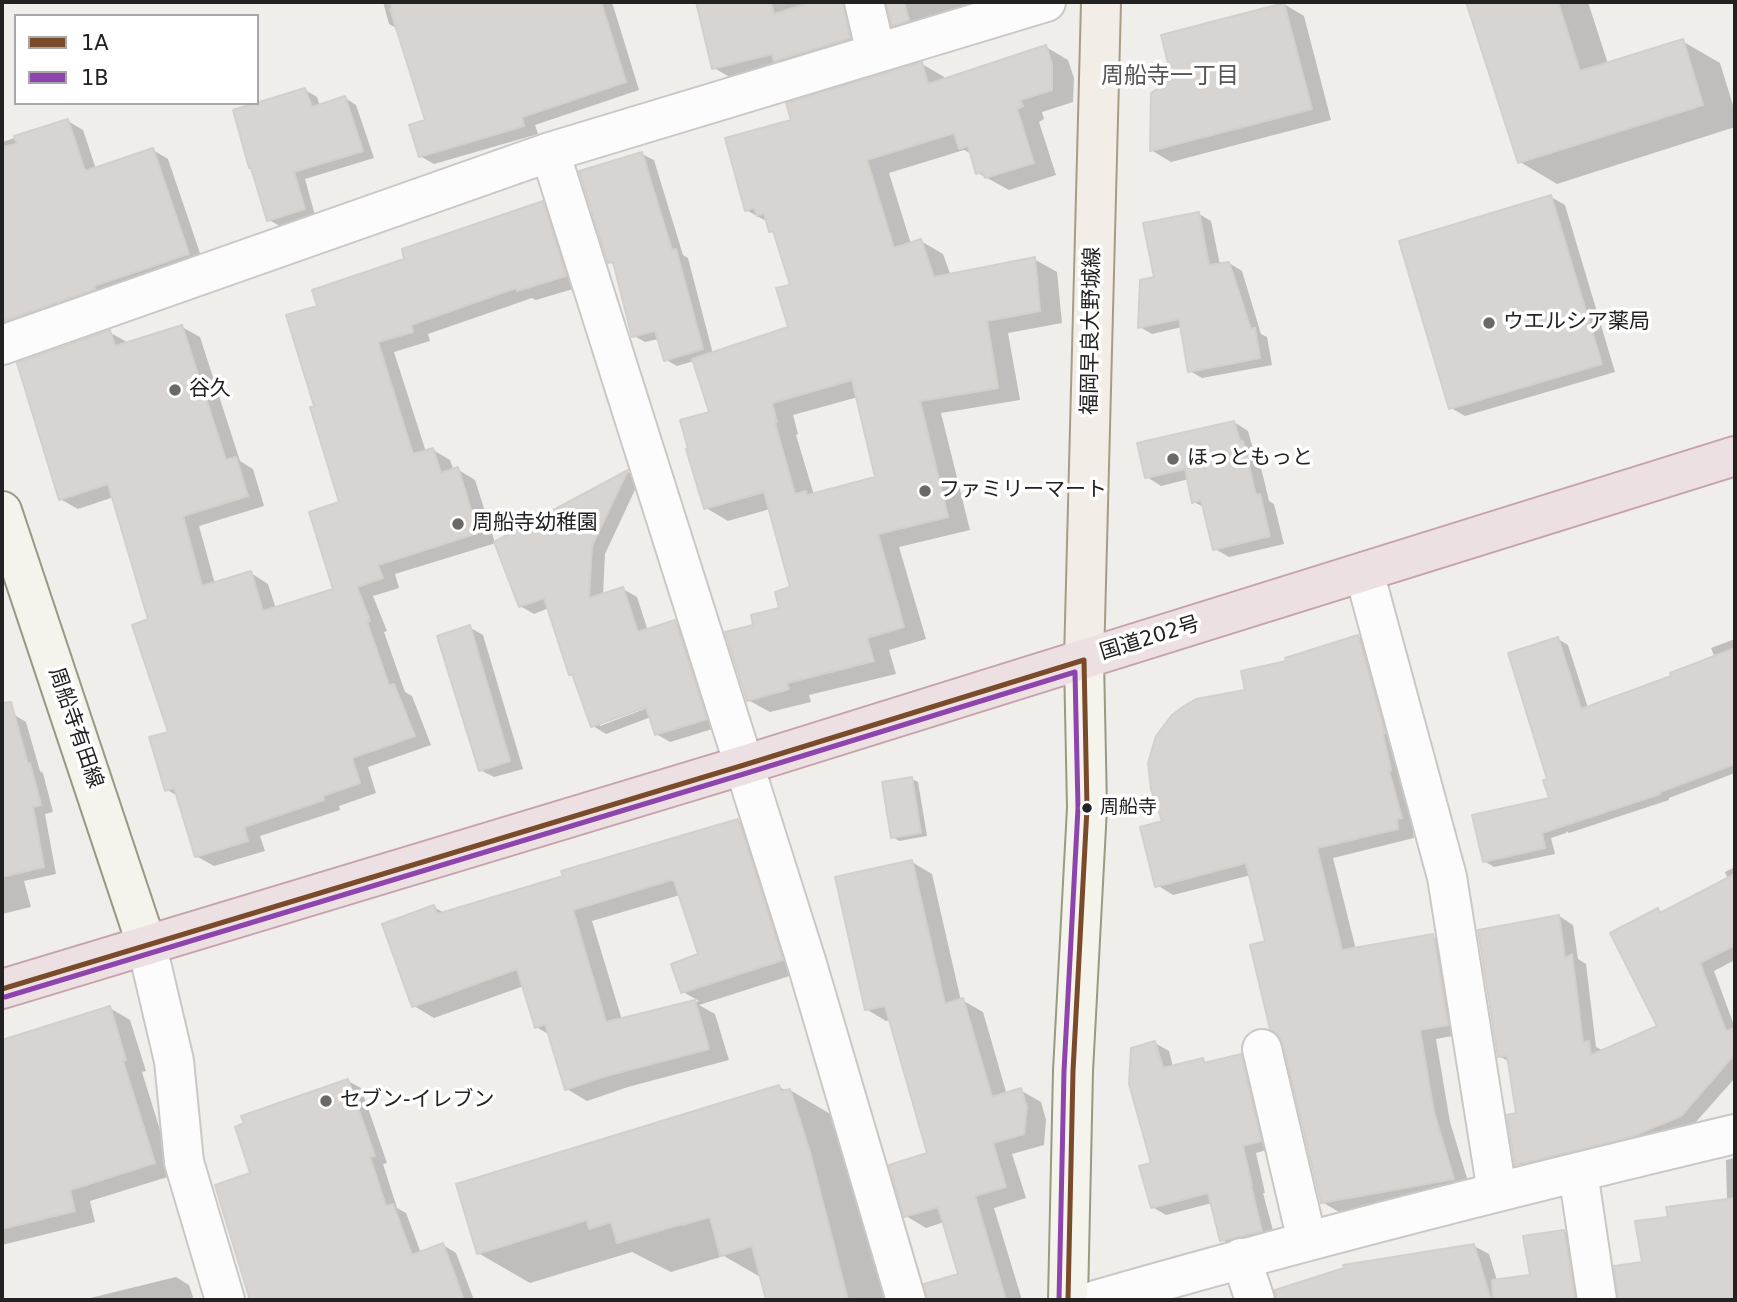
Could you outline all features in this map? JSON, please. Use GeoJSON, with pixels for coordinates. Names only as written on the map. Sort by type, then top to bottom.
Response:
{"type":"FeatureCollection","features":[{"type":"Feature","properties":{"kind":"highway","name":"国道202号"},"geometry":{"type":"LineString","coordinates":[[2,989],[744,765],[1735,456]]}},
{"type":"Feature","properties":{"kind":"main road","name":"福岡早良大野城線"},"geometry":{"type":"LineString","coordinates":[[1084,660],[1101,2]]}},
{"type":"Feature","properties":{"kind":"main road","name":"周船寺有田線"},"geometry":{"type":"LineString","coordinates":[[2,511],[148,946]]}},
{"type":"Feature","properties":{"kind":"main road"},"geometry":{"type":"LineString","coordinates":[[1068,1300],[1073,1071],[1087,808],[1084,660]]}},
{"type":"Feature","properties":{"kind":"street"},"geometry":{"type":"LineString","coordinates":[[864,2],[876,53]]}},
{"type":"Feature","properties":{"kind":"street"},"geometry":{"type":"LineString","coordinates":[[2,345],[550,152],[1046,2]]}},
{"type":"Feature","properties":{"kind":"street"},"geometry":{"type":"LineString","coordinates":[[550,152],[807,964],[906,1300]]}},
{"type":"Feature","properties":{"kind":"street"},"geometry":{"type":"LineString","coordinates":[[1364,572],[1447,877],[1497,1192]]}},
{"type":"Feature","properties":{"kind":"street"},"geometry":{"type":"LineString","coordinates":[[148,946],[174,1061],[184,1162],[225,1300]]}},
{"type":"Feature","properties":{"kind":"street"},"geometry":{"type":"LineString","coordinates":[[1262,1049],[1307,1241]]}},
{"type":"Feature","properties":{"kind":"street"},"geometry":{"type":"LineString","coordinates":[[1096,1300],[1241,1258],[1735,1134]]}},
{"type":"Feature","properties":{"kind":"street"},"geometry":{"type":"LineString","coordinates":[[1578,1172],[1597,1300]]}},
{"type":"Feature","properties":{"kind":"street"},"geometry":{"type":"LineString","coordinates":[[1241,1258],[1255,1300]]}},
{"type":"Feature","properties":{"kind":"building"},"geometry":{"type":"Polygon","coordinates":[[[390,2],[601,2],[626,82],[522,117],[524,126],[419,157],[409,125],[425,120],[390,2]]]}},
{"type":"Feature","properties":{"kind":"building"},"geometry":{"type":"Polygon","coordinates":[[[696,2],[771,2],[774,14],[812,2],[843,2],[850,38],[774,61],[772,54],[712,69],[696,2]]]}},
{"type":"Feature","properties":{"kind":"building"},"geometry":{"type":"Polygon","coordinates":[[[886,2],[904,2],[909,20],[892,26],[886,2]]]}},
{"type":"Feature","properties":{"kind":"building"},"geometry":{"type":"Polygon","coordinates":[[[1466,2],[1558,2],[1580,71],[1683,39],[1703,105],[1518,163],[1466,2]]]}},
{"type":"Feature","properties":{"kind":"building"},"geometry":{"type":"Polygon","coordinates":[[[1284,3],[1312,109],[1150,151],[1151,93],[1172,79],[1161,35],[1284,3]]]}},
{"type":"Feature","properties":{"kind":"building"},"geometry":{"type":"Polygon","coordinates":[[[1046,45],[1052,64],[1052,90],[1020,100],[1023,106],[1017,109],[1034,163],[985,178],[983,172],[976,174],[968,146],[959,149],[954,133],[867,160],[894,248],[921,239],[934,277],[1035,257],[1040,311],[987,321],[998,388],[920,401],[948,517],[878,534],[904,627],[867,638],[874,661],[787,683],[789,689],[747,701],[725,632],[753,625],[751,615],[779,608],[775,592],[790,587],[764,492],[704,509],[680,420],[709,412],[692,359],[788,327],[776,288],[790,285],[773,231],[769,232],[764,213],[757,216],[754,208],[745,211],[725,138],[791,120],[786,103],[922,62],[928,84],[1046,45]],[[852,380],[772,403],[795,494],[806,491],[807,495],[875,477],[852,380]]]}},
{"type":"Feature","properties":{"kind":"building"},"geometry":{"type":"Polygon","coordinates":[[[305,88],[312,107],[345,96],[363,151],[294,172],[305,209],[267,221],[233,110],[259,105],[259,102],[305,88]]]}},
{"type":"Feature","properties":{"kind":"building"},"geometry":{"type":"Polygon","coordinates":[[[68,119],[85,171],[153,148],[189,254],[94,286],[95,289],[4,321],[2,147],[17,144],[14,136],[68,119]]]}},
{"type":"Feature","properties":{"kind":"building"},"geometry":{"type":"Polygon","coordinates":[[[642,152],[672,250],[676,249],[703,349],[664,361],[655,331],[632,337],[613,262],[608,263],[579,171],[642,152]]]}},
{"type":"Feature","properties":{"kind":"building"},"geometry":{"type":"Polygon","coordinates":[[[1551,195],[1602,364],[1449,409],[1399,241],[1551,195]]]}},
{"type":"Feature","properties":{"kind":"building"},"geometry":{"type":"Polygon","coordinates":[[[543,201],[566,276],[517,291],[516,288],[411,325],[413,332],[378,342],[413,454],[433,448],[441,473],[458,467],[478,533],[378,565],[383,578],[357,587],[389,685],[394,684],[415,736],[352,758],[360,783],[323,796],[324,800],[244,827],[248,841],[195,857],[174,788],[165,791],[149,737],[168,732],[132,625],[148,619],[108,484],[59,500],[17,363],[110,330],[115,346],[182,325],[226,460],[236,457],[248,496],[183,516],[202,586],[251,571],[263,611],[333,589],[309,512],[339,502],[310,407],[314,406],[286,315],[317,306],[312,290],[404,259],[402,249],[543,201]]]}},
{"type":"Feature","properties":{"kind":"building"},"geometry":{"type":"Polygon","coordinates":[[[1199,212],[1209,265],[1229,262],[1251,329],[1255,328],[1260,358],[1188,372],[1179,319],[1138,328],[1140,280],[1154,277],[1143,223],[1199,212]]]}},
{"type":"Feature","properties":{"kind":"building"},"geometry":{"type":"Polygon","coordinates":[[[1234,421],[1240,441],[1243,441],[1256,495],[1260,494],[1270,536],[1213,550],[1201,500],[1192,503],[1185,469],[1145,478],[1137,443],[1234,421]]]}},
{"type":"Feature","properties":{"kind":"building"},"geometry":{"type":"Polygon","coordinates":[[[628,470],[592,546],[589,598],[623,587],[638,632],[675,620],[707,719],[655,735],[646,707],[591,727],[572,674],[569,675],[544,598],[519,607],[494,542],[628,470]]]}},
{"type":"Feature","properties":{"kind":"building"},"geometry":{"type":"Polygon","coordinates":[[[470,625],[510,761],[479,771],[437,636],[470,625]]]}},
{"type":"Feature","properties":{"kind":"building"},"geometry":{"type":"Polygon","coordinates":[[[1358,635],[1385,733],[1389,771],[1402,818],[1397,819],[1398,829],[1317,848],[1342,950],[1433,934],[1448,1025],[1420,1030],[1434,1112],[1454,1179],[1321,1203],[1283,1044],[1278,1035],[1270,1029],[1250,945],[1265,941],[1246,863],[1155,887],[1140,827],[1162,821],[1151,789],[1148,763],[1156,736],[1172,715],[1196,699],[1245,690],[1241,671],[1286,661],[1285,658],[1358,635]]]}},
{"type":"Feature","properties":{"kind":"building"},"geometry":{"type":"Polygon","coordinates":[[[1558,637],[1581,709],[1671,676],[1670,673],[1735,648],[1735,764],[1660,794],[1542,833],[1545,848],[1483,862],[1472,815],[1549,798],[1543,780],[1547,779],[1508,653],[1558,637]]]}},
{"type":"Feature","properties":{"kind":"building"},"geometry":{"type":"Polygon","coordinates":[[[11,702],[41,805],[33,807],[44,867],[2,877],[2,703],[11,702]]]}},
{"type":"Feature","properties":{"kind":"building"},"geometry":{"type":"Polygon","coordinates":[[[912,777],[921,833],[891,838],[882,782],[912,777]]]}},
{"type":"Feature","properties":{"kind":"building"},"geometry":{"type":"Polygon","coordinates":[[[738,819],[783,960],[681,993],[671,964],[698,954],[674,881],[573,910],[606,1022],[695,1000],[709,1049],[606,1076],[565,1090],[545,1024],[535,1028],[517,969],[412,1007],[382,924],[434,905],[437,914],[563,876],[561,871],[738,819]]]}},
{"type":"Feature","properties":{"kind":"building"},"geometry":{"type":"Polygon","coordinates":[[[912,860],[945,1004],[963,998],[992,1097],[1021,1088],[1027,1107],[1024,1134],[993,1143],[1006,1187],[975,1196],[1006,1300],[927,1300],[924,1284],[958,1274],[938,1207],[904,1217],[889,1165],[927,1153],[885,1006],[865,1010],[835,877],[912,860]]]}},
{"type":"Feature","properties":{"kind":"building"},"geometry":{"type":"Polygon","coordinates":[[[1735,874],[1735,945],[1700,963],[1726,1031],[1735,1028],[1735,1054],[1681,1116],[1631,1137],[1515,1165],[1507,1115],[1516,1113],[1507,1056],[1498,1057],[1478,930],[1559,915],[1565,958],[1572,954],[1583,1042],[1589,1041],[1591,1055],[1657,1026],[1610,933],[1658,908],[1660,913],[1735,874]]]}},
{"type":"Feature","properties":{"kind":"building"},"geometry":{"type":"Polygon","coordinates":[[[110,1006],[126,1060],[123,1061],[155,1163],[70,1190],[75,1211],[2,1229],[2,1040],[110,1006]]]}},
{"type":"Feature","properties":{"kind":"building"},"geometry":{"type":"Polygon","coordinates":[[[1155,1041],[1163,1068],[1203,1058],[1204,1063],[1241,1054],[1261,1141],[1243,1146],[1262,1231],[1220,1241],[1208,1193],[1151,1208],[1139,1166],[1151,1163],[1129,1084],[1131,1048],[1155,1041]]]}},
{"type":"Feature","properties":{"kind":"building"},"geometry":{"type":"Polygon","coordinates":[[[348,1079],[375,1156],[370,1157],[386,1206],[393,1204],[412,1255],[443,1243],[464,1300],[250,1300],[215,1185],[250,1173],[235,1127],[244,1123],[241,1116],[348,1079]]]}},
{"type":"Feature","properties":{"kind":"building"},"geometry":{"type":"Polygon","coordinates":[[[779,1085],[781,1091],[790,1089],[810,1152],[848,1300],[766,1300],[752,1246],[720,1256],[710,1217],[617,1243],[611,1222],[589,1229],[587,1220],[477,1254],[456,1184],[779,1085]]]}},
{"type":"Feature","properties":{"kind":"building"},"geometry":{"type":"Polygon","coordinates":[[[1735,1198],[1735,1300],[1618,1300],[1614,1266],[1642,1262],[1635,1221],[1668,1217],[1666,1207],[1735,1198]]]}},
{"type":"Feature","properties":{"kind":"building"},"geometry":{"type":"Polygon","coordinates":[[[1564,1230],[1575,1300],[1493,1300],[1492,1280],[1530,1275],[1523,1236],[1564,1230]]]}},
{"type":"Feature","properties":{"kind":"building"},"geometry":{"type":"Polygon","coordinates":[[[1474,1244],[1491,1300],[1276,1300],[1275,1290],[1344,1268],[1343,1265],[1474,1244]]]}},
{"type":"Feature","properties":{"kind":"transit line","name":"1A"},"geometry":{"type":"LineString","coordinates":[[2,989],[1084,660],[1087,808],[1073,1071],[1068,1300]]}},
{"type":"Feature","properties":{"kind":"transit line","name":"1B"},"geometry":{"type":"LineString","coordinates":[[5,997],[1075,672],[1078,808],[1064,1071],[1059,1300]]}},
{"type":"Feature","properties":{"kind":"place","name":"ウエルシア薬局"},"geometry":{"type":"Point","coordinates":[1489,323]}},
{"type":"Feature","properties":{"kind":"place","name":"谷久"},"geometry":{"type":"Point","coordinates":[175,390]}},
{"type":"Feature","properties":{"kind":"place","name":"ほっともっと"},"geometry":{"type":"Point","coordinates":[1173,459]}},
{"type":"Feature","properties":{"kind":"place","name":"ファミリーマート"},"geometry":{"type":"Point","coordinates":[925,491]}},
{"type":"Feature","properties":{"kind":"place","name":"周船寺幼稚園"},"geometry":{"type":"Point","coordinates":[458,524]}},
{"type":"Feature","properties":{"kind":"place","name":"周船寺"},"geometry":{"type":"Point","coordinates":[1087,808]}},
{"type":"Feature","properties":{"kind":"place","name":"セブン-イレブン"},"geometry":{"type":"Point","coordinates":[326,1101]}},
{"type":"Feature","properties":{"kind":"district","name":"周船寺一丁目"},"geometry":{"type":"Point","coordinates":[1170,77]}}]}
